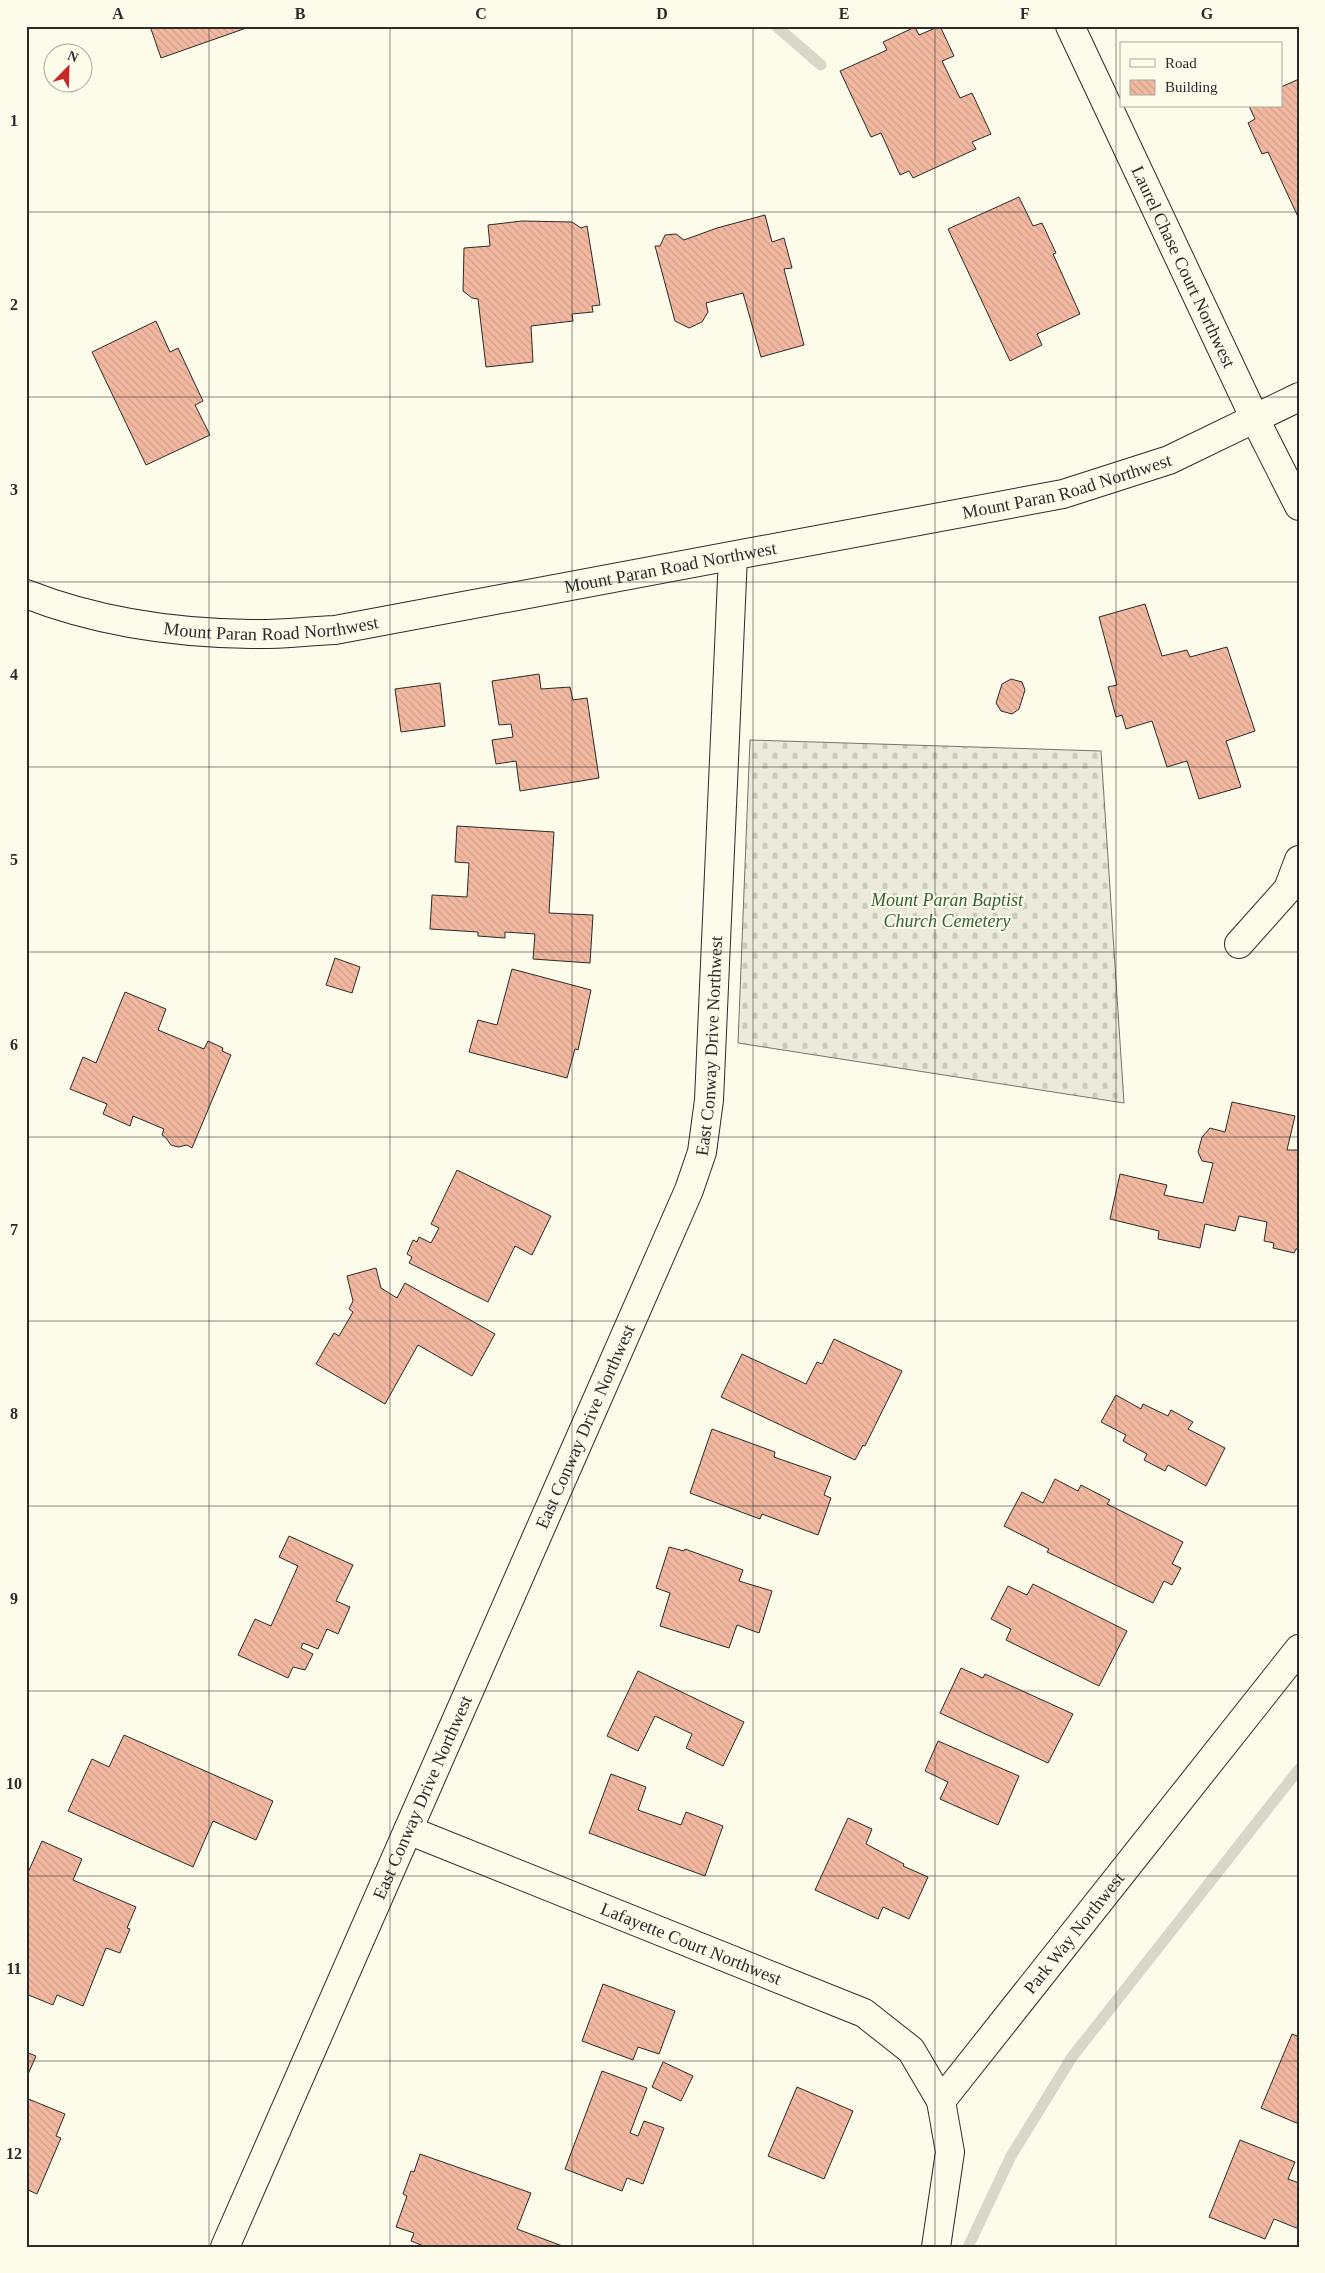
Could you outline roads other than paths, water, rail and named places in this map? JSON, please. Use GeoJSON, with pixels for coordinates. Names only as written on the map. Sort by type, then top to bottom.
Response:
{"type":"FeatureCollection","features":[{"type":"Feature","properties":{"kind":"street","name":"Laurel Chase Court Northwest"},"geometry":{"type":"LineString","coordinates":[[1070,26],[1255,419],[1299,506]]}},
{"type":"Feature","properties":{"kind":"street","name":"Mount Paran Road Northwest"},"geometry":{"type":"LineString","coordinates":[[26,594],[54,605],[103,618],[174,629],[260,634],[335,630],[1063,494],[1169,460],[1299,398]]}},
{"type":"Feature","properties":{"kind":"street","name":"East Conway Drive Northwest"},"geometry":{"type":"LineString","coordinates":[[225,2247],[689,1190],[702,1152],[709,1100],[733,556]]}},
{"type":"Feature","properties":{"kind":"street"},"geometry":{"type":"LineString","coordinates":[[1239,944],[1288,889],[1299,860]]}},
{"type":"Feature","properties":{"kind":"street","name":"Park Way Northwest"},"geometry":{"type":"LineString","coordinates":[[941,2101],[1299,1649]]}},
{"type":"Feature","properties":{"kind":"street","name":"Lafayette Court Northwest"},"geometry":{"type":"LineString","coordinates":[[408,1830],[864,2013],[911,2050],[941,2101]]}},
{"type":"Feature","properties":{"kind":"street"},"geometry":{"type":"LineString","coordinates":[[936,2247],[950,2152],[941,2101]]}},
{"type":"Feature","properties":{"kind":"waterway"},"geometry":{"type":"LineString","coordinates":[[776,26],[821,65]]}},
{"type":"Feature","properties":{"kind":"waterway"},"geometry":{"type":"LineString","coordinates":[[968,2247],[1011,2156],[1072,2057],[1299,1769]]}},
{"type":"Feature","properties":{"kind":"park label","name":"Mount Paran Baptist Church Cemetery"},"geometry":{"type":"Point","coordinates":[947,910]}}]}
